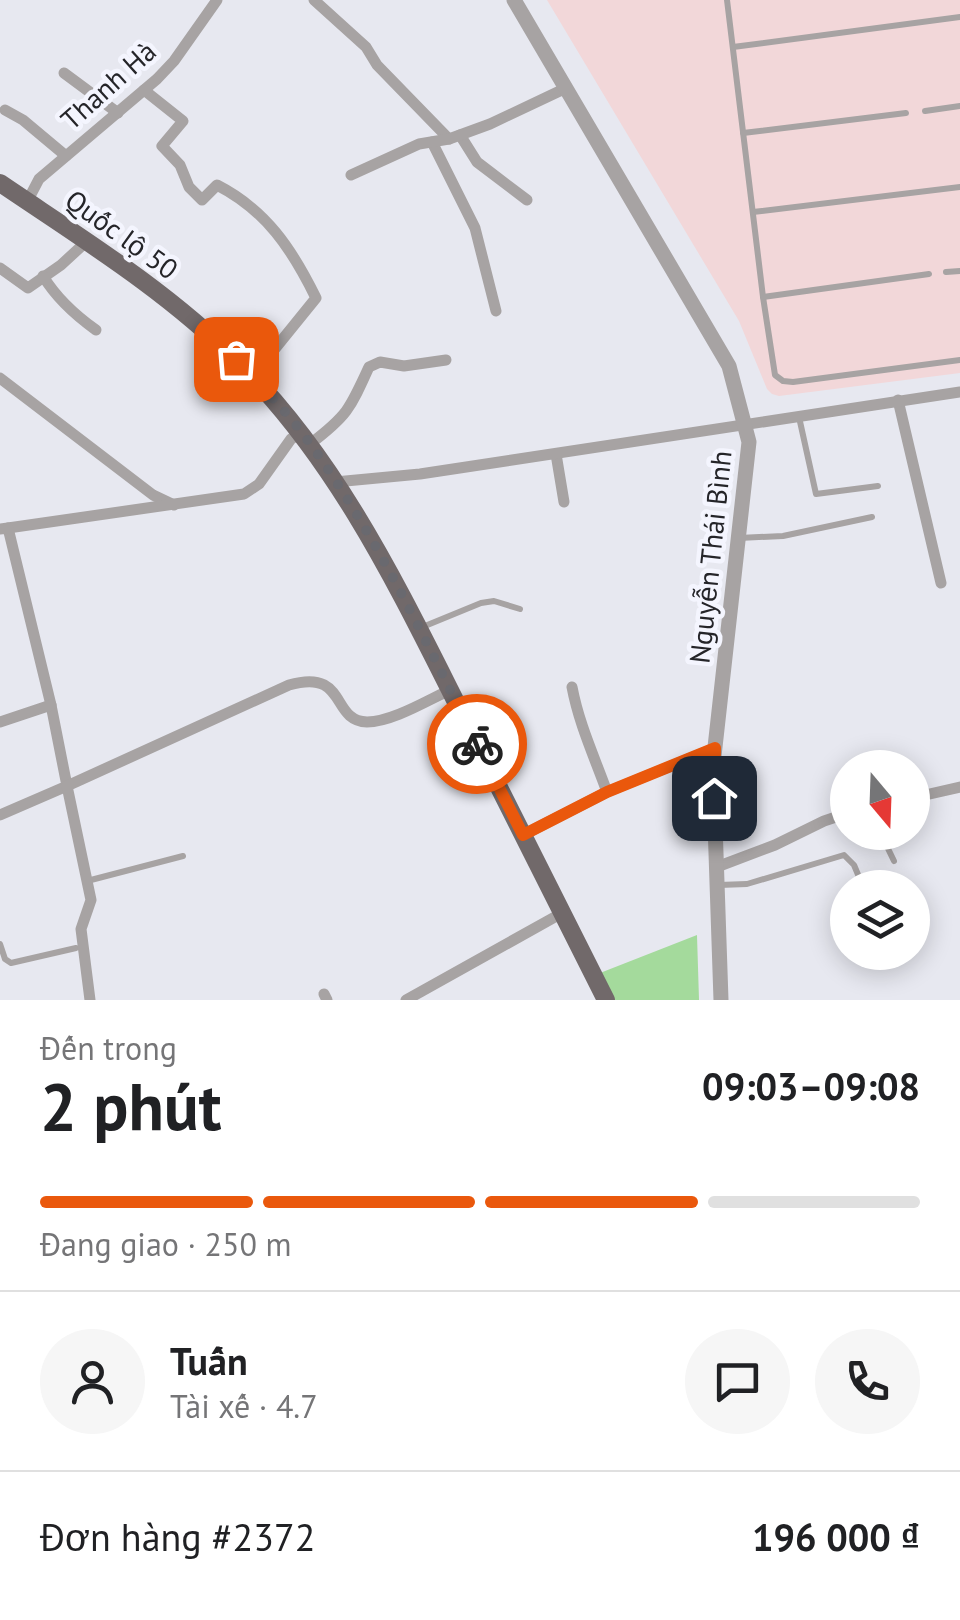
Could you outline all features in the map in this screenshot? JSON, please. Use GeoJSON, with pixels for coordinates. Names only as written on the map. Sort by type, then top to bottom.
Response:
{"type":"FeatureCollection","features":[{"type":"Feature","properties":{"kind":"main road","name":"Quốc lộ 50"},"geometry":{"type":"LineString","coordinates":[[0,183],[139,276],[236,359],[306,438],[395,581],[606,1000]]}},
{"type":"Feature","properties":{"kind":"street","name":"Thanh Hà"},"geometry":{"type":"LineString","coordinates":[[27,202],[40,178],[174,61],[217,0]]}},
{"type":"Feature","properties":{"kind":"street"},"geometry":{"type":"LineString","coordinates":[[314,0],[477,162],[527,200]]}},
{"type":"Feature","properties":{"kind":"street","name":"Nguyễn Thái Bình"},"geometry":{"type":"LineString","coordinates":[[514,0],[729,366],[748,442],[713,765],[722,1000]]}},
{"type":"Feature","properties":{"kind":"street"},"geometry":{"type":"LineString","coordinates":[[64,73],[118,113]]}},
{"type":"Feature","properties":{"kind":"street"},"geometry":{"type":"LineString","coordinates":[[352,175],[419,144],[455,137],[510,115],[564,88]]}},
{"type":"Feature","properties":{"kind":"street"},"geometry":{"type":"LineString","coordinates":[[144,90],[183,121],[162,146],[180,164],[188,187],[202,200],[217,185],[240,196],[272,226],[316,298],[252,378]]}},
{"type":"Feature","properties":{"kind":"street"},"geometry":{"type":"LineString","coordinates":[[5,110],[24,120],[66,156]]}},
{"type":"Feature","properties":{"kind":"street"},"geometry":{"type":"LineString","coordinates":[[432,142],[475,228],[496,311]]}},
{"type":"Feature","properties":{"kind":"street"},"geometry":{"type":"LineString","coordinates":[[0,268],[28,288],[86,241]]}},
{"type":"Feature","properties":{"kind":"street"},"geometry":{"type":"LineString","coordinates":[[44,276],[74,314],[96,330]]}},
{"type":"Feature","properties":{"kind":"street"},"geometry":{"type":"LineString","coordinates":[[90,1000],[79,947],[91,900],[90,880],[70,785],[4,529],[244,494],[259,484],[291,439],[306,438],[334,426],[348,412],[369,367],[380,362],[404,366],[446,360]]}},
{"type":"Feature","properties":{"kind":"street"},"geometry":{"type":"LineString","coordinates":[[0,378],[153,495],[174,505]]}},
{"type":"Feature","properties":{"kind":"street"},"geometry":{"type":"LineString","coordinates":[[336,482],[420,474],[960,392]]}},
{"type":"Feature","properties":{"kind":"street"},"geometry":{"type":"LineString","coordinates":[[898,400],[940,583]]}},
{"type":"Feature","properties":{"kind":"street"},"geometry":{"type":"LineString","coordinates":[[556,454],[564,502]]}},
{"type":"Feature","properties":{"kind":"street"},"geometry":{"type":"LineString","coordinates":[[0,816],[289,684],[316,680],[327,685],[350,715],[364,722],[384,720],[450,690]]}},
{"type":"Feature","properties":{"kind":"street"},"geometry":{"type":"LineString","coordinates":[[572,687],[582,728],[607,792]]}},
{"type":"Feature","properties":{"kind":"street"},"geometry":{"type":"LineString","coordinates":[[0,722],[50,704]]}},
{"type":"Feature","properties":{"kind":"street"},"geometry":{"type":"LineString","coordinates":[[523,835],[607,792],[715,748]]}},
{"type":"Feature","properties":{"kind":"street"},"geometry":{"type":"LineString","coordinates":[[930,794],[960,787]]}},
{"type":"Feature","properties":{"kind":"street"},"geometry":{"type":"LineString","coordinates":[[717,865],[775,845],[830,818]]}},
{"type":"Feature","properties":{"kind":"street"},"geometry":{"type":"LineString","coordinates":[[406,1000],[562,913]]}},
{"type":"Feature","properties":{"kind":"lane"},"geometry":{"type":"LineString","coordinates":[[727,0],[775,375],[793,382],[960,360]]}},
{"type":"Feature","properties":{"kind":"lane"},"geometry":{"type":"LineString","coordinates":[[733,47],[960,17]]}},
{"type":"Feature","properties":{"kind":"lane"},"geometry":{"type":"LineString","coordinates":[[925,111],[960,106]]}},
{"type":"Feature","properties":{"kind":"lane"},"geometry":{"type":"LineString","coordinates":[[743,133],[906,113]]}},
{"type":"Feature","properties":{"kind":"lane"},"geometry":{"type":"LineString","coordinates":[[753,212],[960,187]]}},
{"type":"Feature","properties":{"kind":"lane"},"geometry":{"type":"LineString","coordinates":[[946,272],[960,271]]}},
{"type":"Feature","properties":{"kind":"lane"},"geometry":{"type":"LineString","coordinates":[[763,297],[929,274]]}},
{"type":"Feature","properties":{"kind":"lane"},"geometry":{"type":"LineString","coordinates":[[799,418],[816,494],[878,486]]}},
{"type":"Feature","properties":{"kind":"lane"},"geometry":{"type":"LineString","coordinates":[[738,538],[783,536],[872,516]]}},
{"type":"Feature","properties":{"kind":"lane"},"geometry":{"type":"LineString","coordinates":[[419,629],[480,603],[494,601],[520,610]]}},
{"type":"Feature","properties":{"kind":"lane"},"geometry":{"type":"LineString","coordinates":[[888,850],[894,862]]}},
{"type":"Feature","properties":{"kind":"lane"},"geometry":{"type":"LineString","coordinates":[[717,885],[746,884],[844,855],[856,870]]}},
{"type":"Feature","properties":{"kind":"lane"},"geometry":{"type":"LineString","coordinates":[[90,880],[183,856]]}},
{"type":"Feature","properties":{"kind":"lane"},"geometry":{"type":"LineString","coordinates":[[0,944],[5,960],[11,964],[79,947]]}},
{"type":"Feature","properties":{"kind":"shaded area"},"geometry":{"type":"Polygon","coordinates":[[[547,0],[960,0],[960,373],[772,394],[739,321],[547,0]]]}},
{"type":"Feature","properties":{"kind":"green space"},"geometry":{"type":"Polygon","coordinates":[[[697,935],[699,1000],[613,1000],[600,973],[697,935]]]}},
{"type":"Feature","properties":{"kind":"way so far"},"geometry":{"type":"LineString","coordinates":[[236,359],[302,432],[350,505],[395,581],[477,744]]}},
{"type":"Feature","properties":{"kind":"route"},"geometry":{"type":"LineString","coordinates":[[477,744],[523,835],[607,792],[715,748],[714,798]]}}]}
